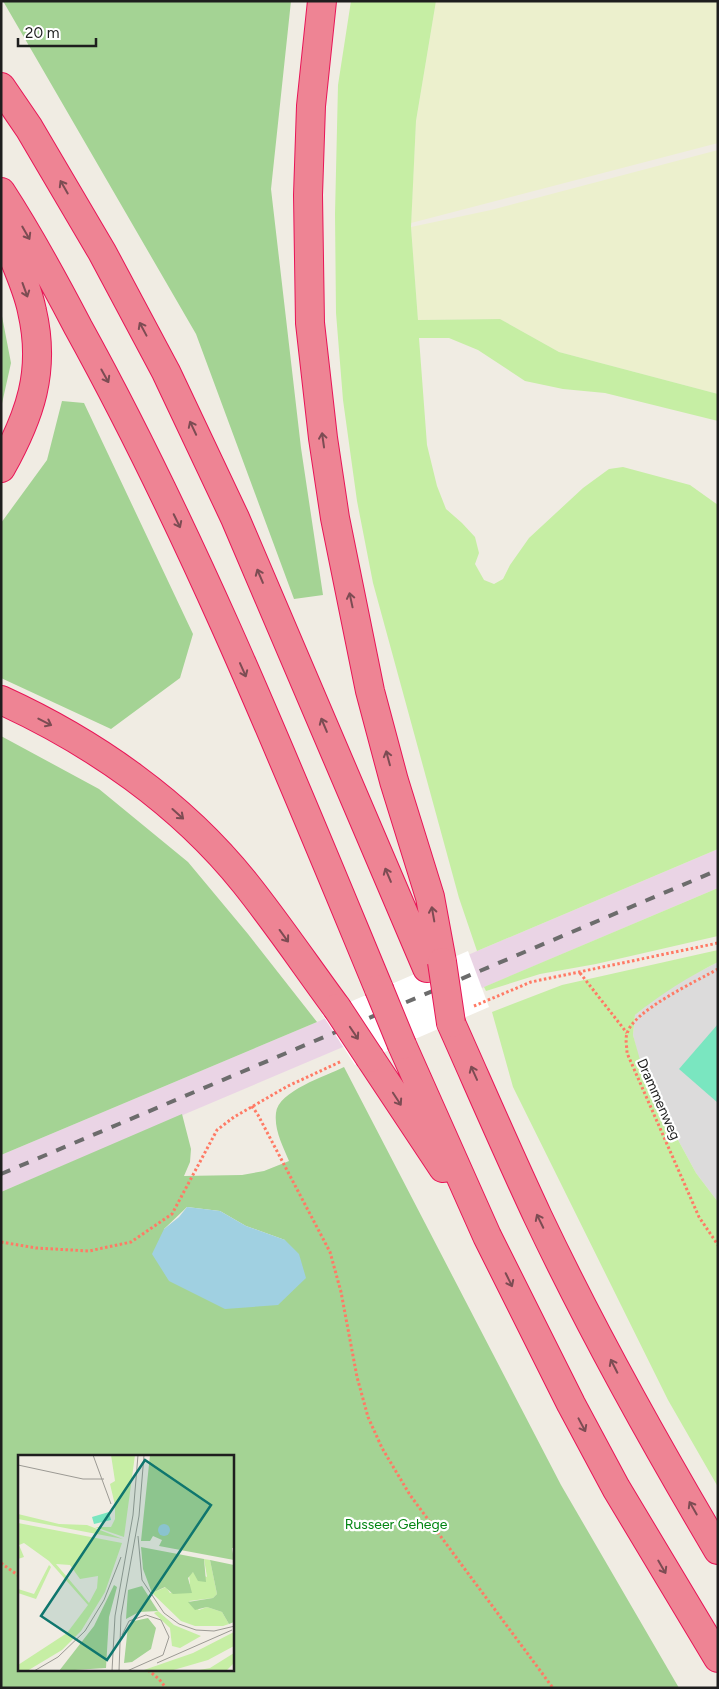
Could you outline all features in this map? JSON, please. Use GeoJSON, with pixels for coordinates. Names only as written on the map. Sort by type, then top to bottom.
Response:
{"type":"FeatureCollection","features":[{"type":"Feature","properties":{"kind":"highway"},"geometry":{"type":"LineString","coordinates":[[322,1],[311,106],[308,195],[310,323],[323,438],[335,518],[370,691],[394,781],[430,897],[434,965]]}},
{"type":"Feature","properties":{"kind":"highway"},"geometry":{"type":"LineString","coordinates":[[1,88],[29,128],[102,252],[170,380],[235,518],[434,965],[460,1015],[543,1226],[620,1379],[718,1550]]}},
{"type":"Feature","properties":{"kind":"highway"},"geometry":{"type":"LineString","coordinates":[[1,192],[118,399],[187,541],[402,1045],[488,1236],[571,1404],[616,1488],[718,1658]]}},
{"type":"Feature","properties":{"kind":"highway"},"geometry":{"type":"LineString","coordinates":[[1,228],[32,309],[38,371],[29,409],[16,442],[1,468]]}},
{"type":"Feature","properties":{"kind":"highway"},"geometry":{"type":"LineString","coordinates":[[1,700],[60,730],[139,782],[197,832],[244,882],[337,1008],[488,1236]]}},
{"type":"Feature","properties":{"kind":"path"},"geometry":{"type":"LineString","coordinates":[[460,1015],[531,982],[718,943]]}},
{"type":"Feature","properties":{"kind":"path"},"geometry":{"type":"LineString","coordinates":[[579,972],[627,1034],[633,1022],[661,1000],[718,969]]}},
{"type":"Feature","properties":{"kind":"path","name":"Drammenweg"},"geometry":{"type":"LineString","coordinates":[[627,1034],[627,1053],[700,1217],[718,1245]]}},
{"type":"Feature","properties":{"kind":"path"},"geometry":{"type":"LineString","coordinates":[[1,1242],[36,1248],[89,1252],[131,1242],[172,1214],[216,1130],[252,1106],[288,1086],[344,1060]]}},
{"type":"Feature","properties":{"kind":"path"},"geometry":{"type":"LineString","coordinates":[[252,1106],[330,1252],[341,1292],[357,1377],[368,1417],[382,1448],[410,1495],[553,1688]]}},
{"type":"Feature","properties":{"kind":"path"},"geometry":{"type":"LineString","coordinates":[[1,1563],[18,1575]]}},
{"type":"Feature","properties":{"kind":"path"},"geometry":{"type":"LineString","coordinates":[[150,1672],[166,1688]]}},
{"type":"Feature","properties":{"kind":"shaded area"},"geometry":{"type":"Polygon","coordinates":[[[718,849],[718,888],[1,1192],[1,1155],[317,1022],[477,951],[718,849]]]}},
{"type":"Feature","properties":{"kind":"shaded area"},"geometry":{"type":"Polygon","coordinates":[[[718,962],[718,1202],[696,1173],[653,1094],[639,1060],[633,1035],[635,1015],[685,979],[718,962]]]}},
{"type":"Feature","properties":{"kind":"green space"},"geometry":{"type":"Polygon","coordinates":[[[3,1],[291,1],[271,189],[301,448],[323,595],[294,599],[196,334],[3,1]]]}},
{"type":"Feature","properties":{"kind":"green space"},"geometry":{"type":"Polygon","coordinates":[[[351,1],[436,1],[416,121],[411,227],[418,320],[500,319],[559,352],[718,394],[718,421],[605,393],[563,389],[525,381],[478,350],[449,338],[419,338],[427,445],[437,486],[446,509],[475,537],[479,553],[475,564],[484,580],[494,584],[503,579],[510,565],[529,538],[583,488],[609,469],[623,467],[690,485],[718,505],[718,849],[477,951],[459,898],[373,583],[357,501],[343,400],[336,313],[335,214],[338,85],[351,1]]]}},
{"type":"Feature","properties":{"kind":"green space"},"geometry":{"type":"Polygon","coordinates":[[[436,1],[718,1],[718,143],[411,223],[416,121],[436,1]]]}},
{"type":"Feature","properties":{"kind":"green space"},"geometry":{"type":"Polygon","coordinates":[[[718,150],[718,394],[559,352],[500,319],[418,320],[411,227],[491,210],[718,150]]]}},
{"type":"Feature","properties":{"kind":"green space"},"geometry":{"type":"Polygon","coordinates":[[[1,311],[11,363],[1,408],[1,311]]]}},
{"type":"Feature","properties":{"kind":"green space"},"geometry":{"type":"Polygon","coordinates":[[[62,401],[84,403],[193,634],[180,678],[111,729],[1,678],[1,523],[47,460],[62,401]]]}},
{"type":"Feature","properties":{"kind":"green space"},"geometry":{"type":"Polygon","coordinates":[[[1,736],[99,789],[188,862],[248,934],[317,1022],[1,1155],[1,736]]]}},
{"type":"Feature","properties":{"kind":"green space"},"geometry":{"type":"Polygon","coordinates":[[[718,888],[718,936],[596,964],[540,974],[486,991],[484,987],[718,888]]]}},
{"type":"Feature","properties":{"kind":"green space"},"geometry":{"type":"Polygon","coordinates":[[[718,950],[718,962],[675,986],[635,1015],[633,1035],[653,1094],[696,1173],[718,1202],[718,1487],[668,1400],[513,1087],[492,1012],[562,985],[718,950]]]}},
{"type":"Feature","properties":{"kind":"green space"},"geometry":{"type":"Polygon","coordinates":[[[718,1024],[718,1103],[679,1069],[718,1024]]]}},
{"type":"Feature","properties":{"kind":"green space","name":"Russeer Gehege"},"geometry":{"type":"Polygon","coordinates":[[[344,1067],[561,1485],[679,1688],[1,1688],[1,1192],[182,1114],[191,1149],[190,1162],[184,1176],[242,1175],[264,1171],[289,1161],[276,1126],[276,1113],[279,1105],[294,1091],[344,1067]],[[187,1207],[164,1229],[285,1240],[246,1226],[220,1211],[187,1207]]]}},
{"type":"Feature","properties":{"kind":"water"},"geometry":{"type":"Polygon","coordinates":[[[187,1207],[220,1211],[246,1226],[285,1240],[299,1254],[306,1278],[278,1305],[225,1309],[169,1281],[152,1254],[164,1229],[179,1217],[187,1207]]]}},
{"type":"Feature","properties":{"kind":"pier"},"geometry":{"type":"Polygon","coordinates":[[[468,951],[489,1007],[355,1065],[322,1014],[468,951]]]}},
{"type":"Feature","properties":{"kind":"railway"},"geometry":{"type":"LineString","coordinates":[[1,1174],[718,870]]}}]}
